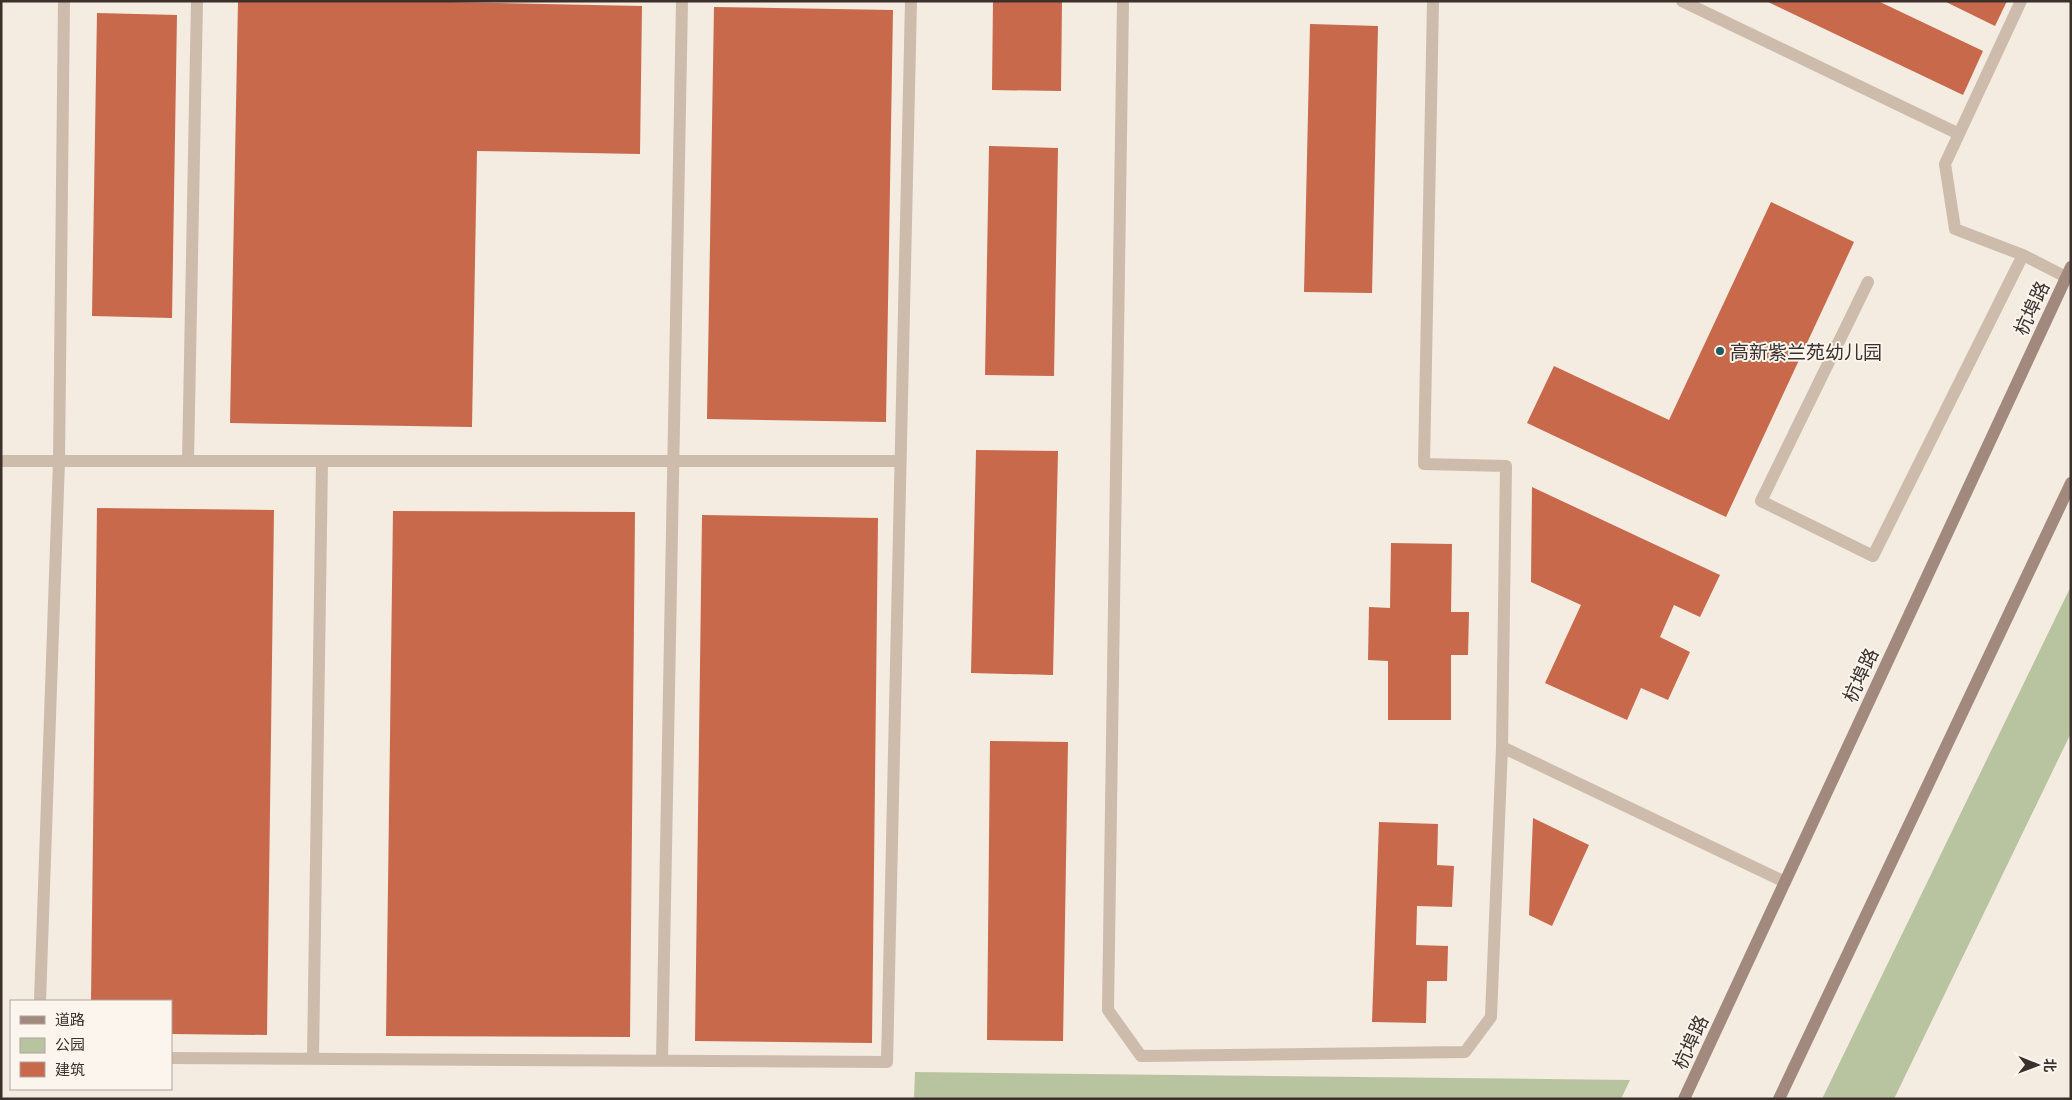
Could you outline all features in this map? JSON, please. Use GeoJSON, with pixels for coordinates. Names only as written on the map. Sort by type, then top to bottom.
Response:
{"type":"FeatureCollection","features":[{"type":"Feature","properties":{"kind":"main road","name":"杭埠路"},"geometry":{"type":"LineString","coordinates":[[1684,1099],[2068,272]]}},
{"type":"Feature","properties":{"kind":"main road"},"geometry":{"type":"LineString","coordinates":[[1779,1099],[2071,483]]}},
{"type":"Feature","properties":{"kind":"lane"},"geometry":{"type":"LineString","coordinates":[[40,1000],[59,461],[64,1]]}},
{"type":"Feature","properties":{"kind":"lane"},"geometry":{"type":"LineString","coordinates":[[188,461],[197,1]]}},
{"type":"Feature","properties":{"kind":"lane"},"geometry":{"type":"LineString","coordinates":[[662,1061],[682,1]]}},
{"type":"Feature","properties":{"kind":"lane"},"geometry":{"type":"LineString","coordinates":[[172,1058],[887,1062],[899,461],[911,1]]}},
{"type":"Feature","properties":{"kind":"lane"},"geometry":{"type":"LineString","coordinates":[[1123,1],[1108,1010],[1141,1056],[1465,1052],[1491,1017],[1502,747],[1506,466],[1424,464],[1433,1]]}},
{"type":"Feature","properties":{"kind":"lane"},"geometry":{"type":"LineString","coordinates":[[1682,1],[1959,134]]}},
{"type":"Feature","properties":{"kind":"lane"},"geometry":{"type":"LineString","coordinates":[[2021,1],[1945,164],[1955,229],[2068,272]]}},
{"type":"Feature","properties":{"kind":"lane"},"geometry":{"type":"LineString","coordinates":[[1868,282],[1761,501],[1873,556],[2023,255]]}},
{"type":"Feature","properties":{"kind":"lane"},"geometry":{"type":"LineString","coordinates":[[1,461],[899,461]]}},
{"type":"Feature","properties":{"kind":"lane"},"geometry":{"type":"LineString","coordinates":[[313,1058],[322,461]]}},
{"type":"Feature","properties":{"kind":"lane"},"geometry":{"type":"LineString","coordinates":[[1502,747],[1785,882]]}},
{"type":"Feature","properties":{"kind":"green space"},"geometry":{"type":"Polygon","coordinates":[[[2071,586],[2071,733],[1894,1099],[1822,1099],[2071,586]]]}},
{"type":"Feature","properties":{"kind":"green space"},"geometry":{"type":"Polygon","coordinates":[[[915,1072],[1630,1080],[1621,1099],[914,1099],[915,1072]]]}},
{"type":"Feature","properties":{"kind":"building"},"geometry":{"type":"Polygon","coordinates":[[[238,1],[402,1],[642,6],[640,154],[477,151],[472,427],[230,423],[238,1]]]}},
{"type":"Feature","properties":{"kind":"building"},"geometry":{"type":"Polygon","coordinates":[[[993,1],[1062,1],[1061,91],[992,90],[993,1]]]}},
{"type":"Feature","properties":{"kind":"building"},"geometry":{"type":"Polygon","coordinates":[[[1766,1],[1878,1],[1983,51],[1963,95],[1766,1]]]}},
{"type":"Feature","properties":{"kind":"building"},"geometry":{"type":"Polygon","coordinates":[[[1944,1],[2007,1],[1995,26],[1944,1]]]}},
{"type":"Feature","properties":{"kind":"building"},"geometry":{"type":"Polygon","coordinates":[[[714,7],[893,10],[886,422],[707,419],[714,7]]]}},
{"type":"Feature","properties":{"kind":"building"},"geometry":{"type":"Polygon","coordinates":[[[97,13],[177,15],[172,318],[92,316],[97,13]]]}},
{"type":"Feature","properties":{"kind":"building"},"geometry":{"type":"Polygon","coordinates":[[[1310,24],[1378,26],[1372,293],[1304,292],[1310,24]]]}},
{"type":"Feature","properties":{"kind":"building"},"geometry":{"type":"Polygon","coordinates":[[[989,146],[1058,148],[1054,376],[985,375],[989,146]]]}},
{"type":"Feature","properties":{"kind":"building"},"geometry":{"type":"Polygon","coordinates":[[[1771,202],[1854,242],[1726,517],[1527,423],[1554,366],[1669,420],[1771,202]]]}},
{"type":"Feature","properties":{"kind":"building"},"geometry":{"type":"Polygon","coordinates":[[[976,450],[1058,451],[1053,675],[971,673],[976,450]]]}},
{"type":"Feature","properties":{"kind":"building"},"geometry":{"type":"Polygon","coordinates":[[[1532,487],[1720,575],[1700,617],[1674,605],[1660,637],[1690,652],[1668,700],[1641,688],[1627,720],[1545,683],[1581,605],[1531,582],[1532,487]]]}},
{"type":"Feature","properties":{"kind":"building"},"geometry":{"type":"Polygon","coordinates":[[[97,508],[274,510],[267,1035],[172,1034],[172,1000],[91,1000],[97,508]]]}},
{"type":"Feature","properties":{"kind":"building"},"geometry":{"type":"Polygon","coordinates":[[[393,511],[635,512],[630,1037],[386,1036],[393,511]]]}},
{"type":"Feature","properties":{"kind":"building"},"geometry":{"type":"Polygon","coordinates":[[[702,515],[878,518],[872,1043],[695,1041],[702,515]]]}},
{"type":"Feature","properties":{"kind":"building"},"geometry":{"type":"Polygon","coordinates":[[[1391,543],[1452,544],[1451,612],[1469,612],[1468,655],[1451,655],[1451,720],[1388,720],[1388,661],[1368,660],[1369,607],[1390,608],[1391,543]]]}},
{"type":"Feature","properties":{"kind":"building"},"geometry":{"type":"Polygon","coordinates":[[[990,741],[1068,742],[1063,1041],[987,1040],[990,741]]]}},
{"type":"Feature","properties":{"kind":"building"},"geometry":{"type":"Polygon","coordinates":[[[1533,818],[1589,845],[1552,926],[1529,915],[1533,818]]]}},
{"type":"Feature","properties":{"kind":"building"},"geometry":{"type":"Polygon","coordinates":[[[1379,822],[1438,824],[1437,865],[1454,866],[1452,907],[1417,906],[1416,945],[1448,946],[1447,981],[1427,981],[1426,1023],[1372,1022],[1379,822]]]}},
{"type":"Feature","properties":{"kind":"place","name":"高新紫兰苑幼儿园"},"geometry":{"type":"Point","coordinates":[1720,351]}}]}
